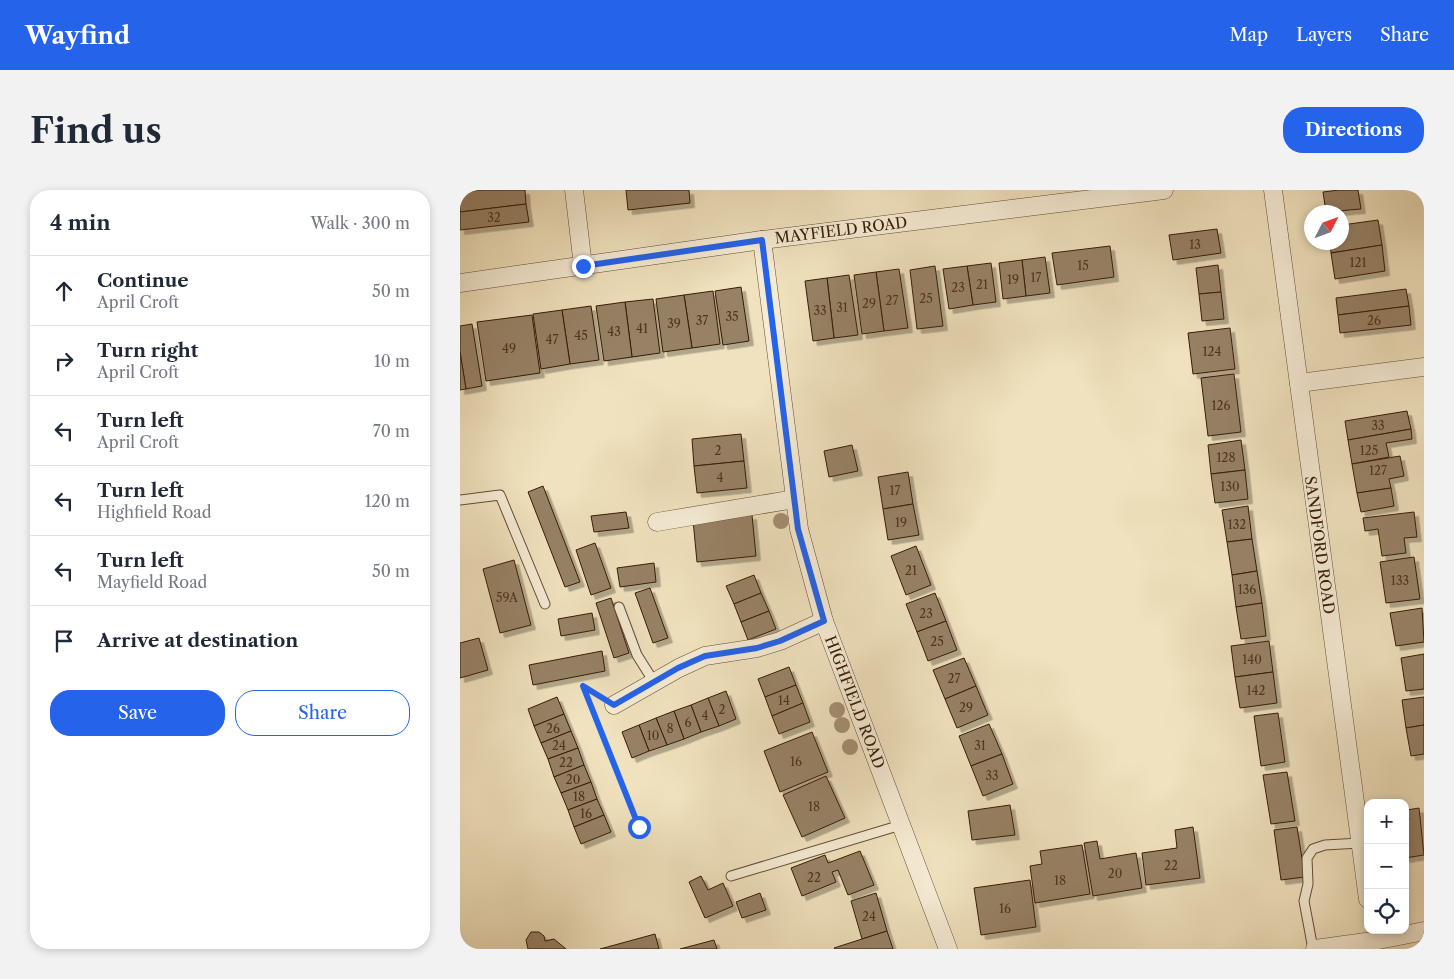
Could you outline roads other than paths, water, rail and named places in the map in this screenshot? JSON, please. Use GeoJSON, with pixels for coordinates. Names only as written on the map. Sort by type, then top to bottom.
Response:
{"type":"FeatureCollection","features":[{"type":"Feature","properties":{"kind":"street"},"geometry":{"type":"LineString","coordinates":[[574,190],[583,266]]}},
{"type":"Feature","properties":{"kind":"street","name":"MAYFIELD ROAD"},"geometry":{"type":"LineString","coordinates":[[460,283],[762,240],[1164,190]]}},
{"type":"Feature","properties":{"kind":"street","name":"SANDFORD ROAD"},"geometry":{"type":"LineString","coordinates":[[1273,190],[1367,889]]}},
{"type":"Feature","properties":{"kind":"street","name":"HIGHFIELD ROAD"},"geometry":{"type":"LineString","coordinates":[[762,240],[798,529],[824,621],[948,949]]}},
{"type":"Feature","properties":{"kind":"street"},"geometry":{"type":"LineString","coordinates":[[1299,383],[1424,367]]}},
{"type":"Feature","properties":{"kind":"street"},"geometry":{"type":"LineString","coordinates":[[657,522],[795,499]]}},
{"type":"Feature","properties":{"kind":"street"},"geometry":{"type":"LineString","coordinates":[[614,705],[678,668],[705,656],[757,648],[780,641],[824,621]]}},
{"type":"Feature","properties":{"kind":"street"},"geometry":{"type":"LineString","coordinates":[[1314,949],[1424,931]]}},
{"type":"Feature","properties":{"kind":"lane"},"geometry":{"type":"LineString","coordinates":[[460,500],[500,495],[545,604]]}},
{"type":"Feature","properties":{"kind":"lane"},"geometry":{"type":"LineString","coordinates":[[619,606],[637,655],[654,682]]}},
{"type":"Feature","properties":{"kind":"lane"},"geometry":{"type":"LineString","coordinates":[[731,876],[901,825]]}},
{"type":"Feature","properties":{"kind":"lane"},"geometry":{"type":"LineString","coordinates":[[1314,949],[1304,901],[1308,884],[1307,858],[1313,849],[1326,845],[1360,843]]}}]}
